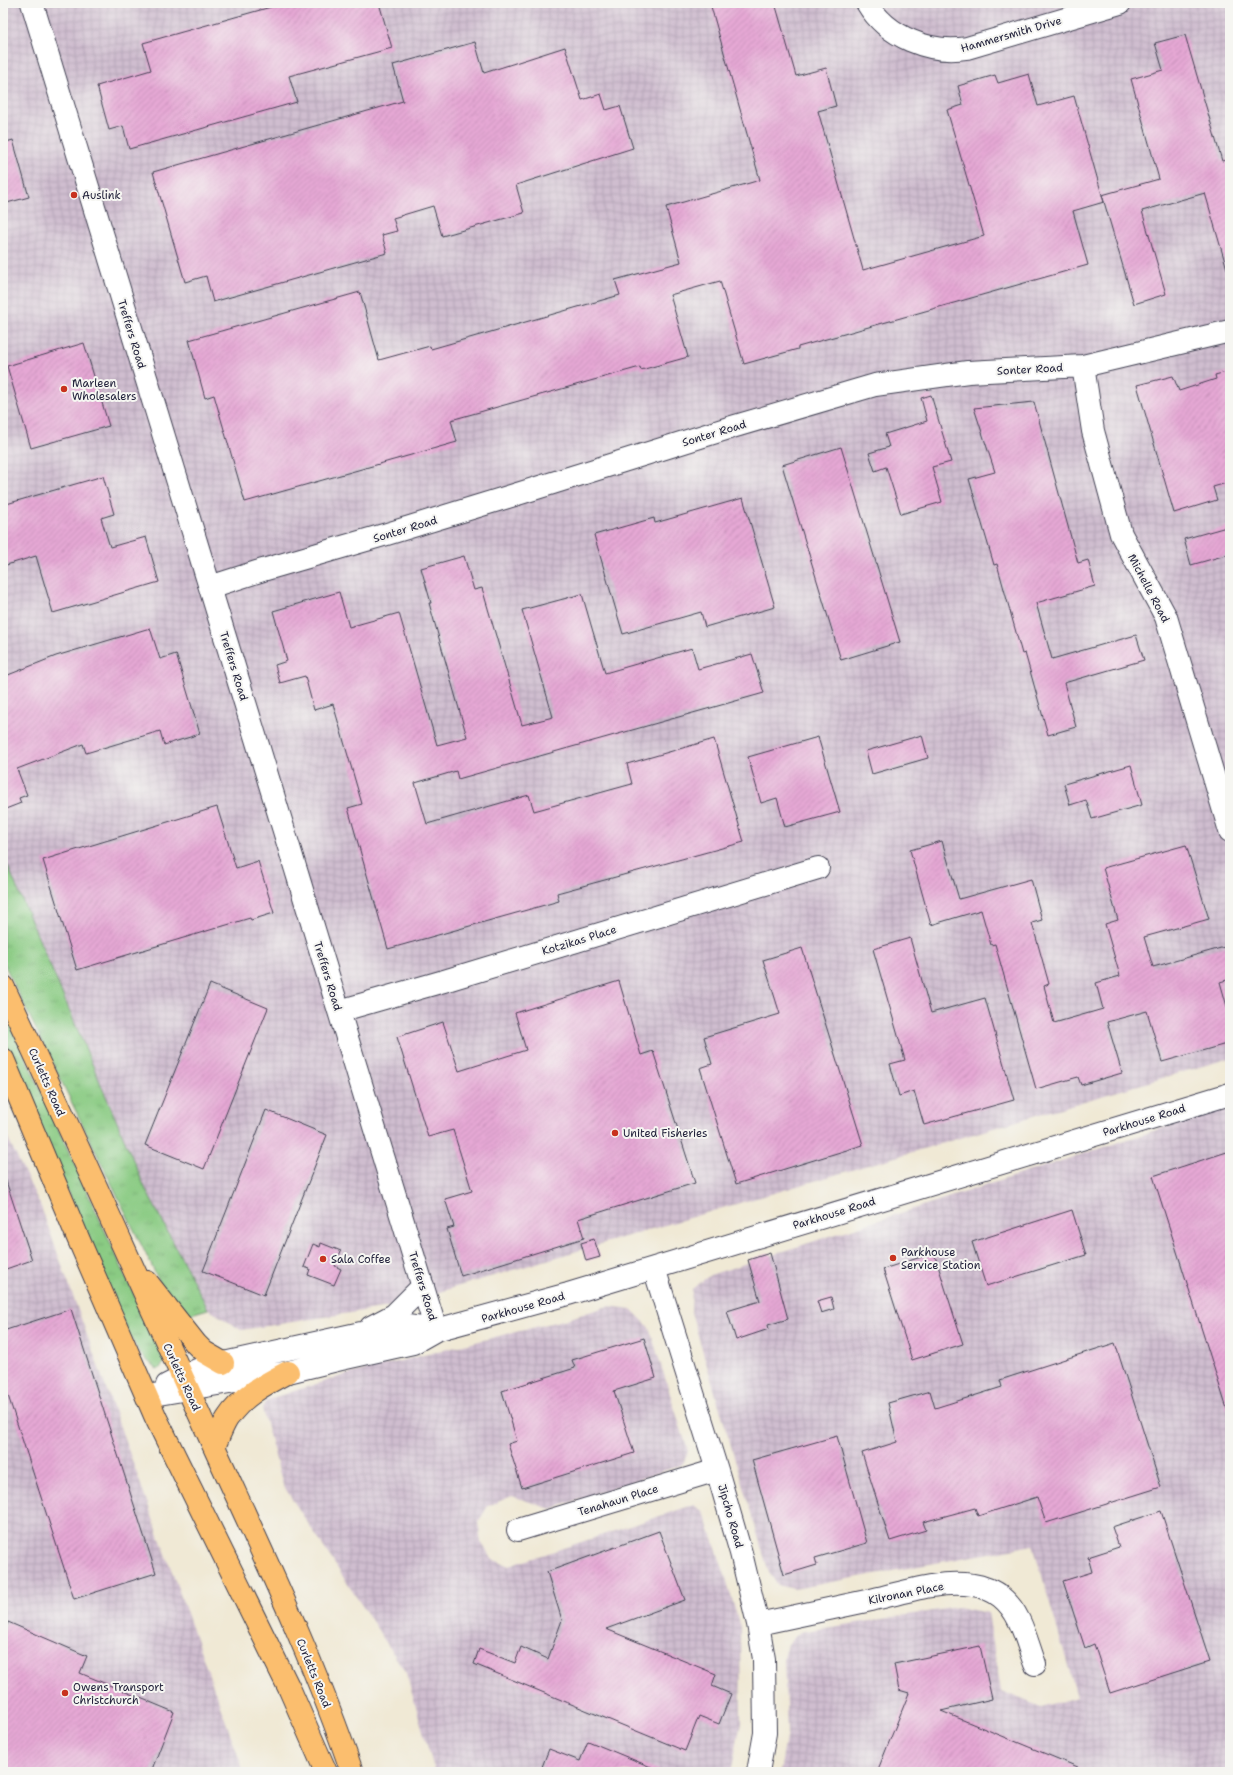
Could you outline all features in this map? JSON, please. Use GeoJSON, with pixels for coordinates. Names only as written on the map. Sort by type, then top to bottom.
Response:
{"type":"FeatureCollection","features":[{"type":"Feature","properties":{"kind":"highway","name":"Curletts Road"},"geometry":{"type":"LineString","coordinates":[[3,986],[126,1256],[261,1546],[342,1740],[352,1772]]}},
{"type":"Feature","properties":{"kind":"highway"},"geometry":{"type":"LineString","coordinates":[[3,1059],[146,1396],[198,1505],[290,1690],[326,1772]]}},
{"type":"Feature","properties":{"kind":"highway"},"geometry":{"type":"LineString","coordinates":[[126,1256],[196,1344],[204,1352],[223,1363]]}},
{"type":"Feature","properties":{"kind":"highway"},"geometry":{"type":"LineString","coordinates":[[214,1447],[227,1419],[240,1402],[261,1386],[288,1372]]}},
{"type":"Feature","properties":{"kind":"street","name":"Treffers Road"},"geometry":{"type":"LineString","coordinates":[[32,3],[436,1330]]}},
{"type":"Feature","properties":{"kind":"street","name":"Hammersmith Drive"},"geometry":{"type":"LineString","coordinates":[[868,3],[880,20],[901,35],[926,46],[940,50],[954,50],[968,48],[1120,3]]}},
{"type":"Feature","properties":{"kind":"street","name":"Sonter Road"},"geometry":{"type":"LineString","coordinates":[[210,587],[511,496],[732,427],[875,385],[968,372],[1083,366],[1230,331]]}},
{"type":"Feature","properties":{"kind":"street","name":"Michelle Road"},"geometry":{"type":"LineString","coordinates":[[1083,366],[1093,431],[1121,534],[1166,617],[1230,831]]}},
{"type":"Feature","properties":{"kind":"street","name":"Kotzikas Place"},"geometry":{"type":"LineString","coordinates":[[339,1011],[444,981],[818,868]]}},
{"type":"Feature","properties":{"kind":"street","name":"Parkhouse Road"},"geometry":{"type":"LineString","coordinates":[[146,1396],[185,1383],[288,1372],[413,1344],[436,1330],[539,1303],[1230,1094]]}},
{"type":"Feature","properties":{"kind":"street","name":"Jipcho Road"},"geometry":{"type":"LineString","coordinates":[[654,1268],[718,1470],[741,1553],[758,1624],[764,1660],[765,1733],[758,1772]]}},
{"type":"Feature","properties":{"kind":"street"},"geometry":{"type":"LineString","coordinates":[[361,1333],[394,1315],[423,1286]]}},
{"type":"Feature","properties":{"kind":"street","name":"Parkhouse Road"},"geometry":{"type":"LineString","coordinates":[[185,1383],[197,1370],[361,1333],[407,1326],[436,1330]]}},
{"type":"Feature","properties":{"kind":"street","name":"Tenahaun Place"},"geometry":{"type":"LineString","coordinates":[[518,1530],[718,1470]]}},
{"type":"Feature","properties":{"kind":"street","name":"Kilronan Place"},"geometry":{"type":"LineString","coordinates":[[758,1624],[926,1587],[960,1584],[974,1585],[1000,1596],[1011,1607],[1019,1621],[1035,1664]]}},
{"type":"Feature","properties":{"kind":"shaded area"},"geometry":{"type":"Polygon","coordinates":[[[3,3],[1230,3],[1230,1058],[388,1307],[241,1330],[208,1309],[146,1190],[3,855],[3,3]]]}},
{"type":"Feature","properties":{"kind":"shaded area"},"geometry":{"type":"Polygon","coordinates":[[[1230,1106],[1230,1772],[780,1772],[787,1732],[784,1658],[788,1644],[800,1632],[958,1607],[988,1613],[1001,1691],[1041,1707],[1077,1697],[1033,1545],[794,1589],[778,1585],[769,1573],[691,1312],[692,1289],[710,1275],[1230,1106]]]}},
{"type":"Feature","properties":{"kind":"shaded area"},"geometry":{"type":"Polygon","coordinates":[[[3,1128],[41,1207],[244,1772],[3,1772],[3,1128]]]}},
{"type":"Feature","properties":{"kind":"shaded area"},"geometry":{"type":"Polygon","coordinates":[[[608,1306],[631,1309],[649,1327],[688,1451],[684,1462],[681,1465],[551,1509],[512,1496],[488,1506],[478,1522],[481,1542],[492,1559],[509,1566],[693,1505],[704,1512],[726,1578],[740,1627],[741,1723],[731,1772],[435,1772],[406,1673],[283,1485],[262,1409],[265,1402],[272,1398],[345,1375],[567,1319],[608,1306]]]}},
{"type":"Feature","properties":{"kind":"green space"},"geometry":{"type":"Polygon","coordinates":[[[3,855],[146,1190],[208,1309],[184,1316],[161,1285],[3,962],[3,855]]]}},
{"type":"Feature","properties":{"kind":"green space"},"geometry":{"type":"Polygon","coordinates":[[[3,1008],[165,1362],[158,1370],[141,1355],[127,1332],[3,1039],[3,1008]]]}},
{"type":"Feature","properties":{"kind":"building"},"geometry":{"type":"Polygon","coordinates":[[[285,3],[379,3],[392,48],[289,76],[297,102],[129,149],[123,126],[109,130],[97,86],[151,70],[143,43],[285,3]]]}},
{"type":"Feature","properties":{"kind":"building"},"geometry":{"type":"Polygon","coordinates":[[[710,3],[775,3],[796,76],[826,68],[836,106],[818,111],[863,270],[984,236],[947,110],[963,105],[958,86],[995,75],[998,83],[1029,74],[1038,106],[1074,96],[1104,202],[1073,211],[1088,265],[798,347],[798,349],[744,364],[720,281],[670,295],[688,357],[641,370],[640,367],[451,420],[457,442],[245,502],[214,395],[205,398],[189,340],[360,292],[379,360],[430,346],[431,349],[620,295],[615,280],[681,262],[666,207],[760,180],[710,3]]]}},
{"type":"Feature","properties":{"kind":"building"},"geometry":{"type":"Polygon","coordinates":[[[1185,35],[1222,161],[1230,159],[1230,269],[1227,269],[1205,193],[1142,211],[1166,294],[1134,304],[1102,195],[1159,179],[1131,79],[1163,70],[1155,43],[1185,35]]]}},
{"type":"Feature","properties":{"kind":"building"},"geometry":{"type":"Polygon","coordinates":[[[475,42],[484,73],[565,47],[582,100],[601,94],[606,110],[620,106],[633,148],[516,185],[524,213],[442,236],[433,206],[393,218],[397,231],[382,235],[387,253],[213,302],[206,276],[185,282],[153,172],[403,101],[393,65],[475,42]]]}},
{"type":"Feature","properties":{"kind":"building"},"geometry":{"type":"Polygon","coordinates":[[[13,140],[29,197],[3,204],[3,143],[13,140]]]}},
{"type":"Feature","properties":{"kind":"building"},"geometry":{"type":"Polygon","coordinates":[[[84,343],[109,426],[31,448],[7,366],[84,343]]]}},
{"type":"Feature","properties":{"kind":"building"},"geometry":{"type":"Polygon","coordinates":[[[1230,371],[1230,482],[1213,487],[1217,500],[1174,513],[1137,385],[1173,376],[1179,391],[1216,379],[1215,375],[1230,371]]]}},
{"type":"Feature","properties":{"kind":"building"},"geometry":{"type":"Polygon","coordinates":[[[931,395],[951,462],[932,467],[942,502],[901,514],[886,467],[875,471],[869,453],[889,447],[885,434],[927,421],[921,398],[931,395]]]}},
{"type":"Feature","properties":{"kind":"building"},"geometry":{"type":"Polygon","coordinates":[[[1034,402],[1078,563],[1088,560],[1095,586],[1036,603],[1052,659],[1136,635],[1144,660],[1064,683],[1076,727],[1048,735],[1025,653],[1022,654],[997,564],[994,565],[969,479],[995,472],[974,408],[1034,402]]]}},
{"type":"Feature","properties":{"kind":"building"},"geometry":{"type":"Polygon","coordinates":[[[841,447],[900,642],[841,660],[782,465],[841,447]]]}},
{"type":"Feature","properties":{"kind":"building"},"geometry":{"type":"Polygon","coordinates":[[[103,476],[114,514],[101,518],[110,547],[146,537],[159,582],[53,613],[36,556],[3,566],[3,505],[103,476]]]}},
{"type":"Feature","properties":{"kind":"building"},"geometry":{"type":"Polygon","coordinates":[[[743,498],[775,607],[705,627],[701,612],[623,634],[594,535],[654,518],[655,523],[743,498]]]}},
{"type":"Feature","properties":{"kind":"building"},"geometry":{"type":"Polygon","coordinates":[[[1230,526],[1230,554],[1191,565],[1184,539],[1230,526]]]}},
{"type":"Feature","properties":{"kind":"building"},"geometry":{"type":"Polygon","coordinates":[[[464,556],[474,590],[482,588],[522,725],[553,717],[522,610],[582,594],[605,673],[692,648],[698,669],[752,654],[764,693],[458,779],[456,771],[415,783],[427,824],[529,795],[534,811],[632,784],[627,764],[714,739],[744,842],[557,893],[559,901],[388,949],[348,808],[362,804],[333,704],[314,710],[305,676],[280,683],[275,665],[287,661],[273,611],[339,592],[349,627],[399,613],[437,745],[467,737],[429,603],[431,603],[421,568],[464,556]]]}},
{"type":"Feature","properties":{"kind":"building"},"geometry":{"type":"Polygon","coordinates":[[[150,628],[160,659],[176,654],[200,734],[164,745],[160,731],[86,753],[83,744],[17,769],[27,795],[19,798],[21,803],[3,810],[3,677],[56,656],[150,628]]]}},
{"type":"Feature","properties":{"kind":"building"},"geometry":{"type":"Polygon","coordinates":[[[922,735],[928,758],[872,774],[866,751],[922,735]]]}},
{"type":"Feature","properties":{"kind":"building"},"geometry":{"type":"Polygon","coordinates":[[[818,737],[840,812],[785,827],[777,798],[761,803],[748,757],[818,737]]]}},
{"type":"Feature","properties":{"kind":"building"},"geometry":{"type":"Polygon","coordinates":[[[1131,765],[1142,805],[1092,819],[1086,800],[1070,805],[1064,784],[1131,765]]]}},
{"type":"Feature","properties":{"kind":"building"},"geometry":{"type":"Polygon","coordinates":[[[217,807],[236,868],[258,861],[274,913],[251,920],[250,918],[77,970],[43,860],[217,807]]]}},
{"type":"Feature","properties":{"kind":"building"},"geometry":{"type":"Polygon","coordinates":[[[942,841],[959,899],[1031,879],[1042,920],[1032,923],[1049,984],[1044,986],[1054,1023],[1103,1009],[1096,983],[1120,976],[1105,924],[1118,920],[1103,868],[1186,845],[1209,919],[1144,937],[1153,967],[1228,946],[1230,953],[1230,979],[1220,982],[1230,1017],[1230,1043],[1162,1062],[1147,1011],[1107,1022],[1122,1073],[1081,1085],[1078,1077],[1036,1089],[995,944],[991,945],[981,910],[931,925],[910,850],[942,841]]]}},
{"type":"Feature","properties":{"kind":"building"},"geometry":{"type":"Polygon","coordinates":[[[910,938],[931,1013],[985,998],[1014,1100],[924,1125],[914,1091],[899,1096],[890,1064],[905,1060],[873,949],[910,938]]]}},
{"type":"Feature","properties":{"kind":"building"},"geometry":{"type":"Polygon","coordinates":[[[802,948],[863,1145],[736,1184],[700,1068],[712,1064],[704,1037],[780,1014],[763,960],[802,948]]]}},
{"type":"Feature","properties":{"kind":"building"},"geometry":{"type":"Polygon","coordinates":[[[619,981],[641,1055],[653,1051],[695,1183],[578,1219],[584,1238],[461,1276],[447,1229],[454,1227],[445,1199],[472,1191],[453,1130],[428,1137],[397,1037],[443,1022],[459,1071],[526,1050],[515,1013],[619,981]]]}},
{"type":"Feature","properties":{"kind":"building"},"geometry":{"type":"Polygon","coordinates":[[[210,984],[268,1008],[204,1169],[145,1145],[210,984]]]}},
{"type":"Feature","properties":{"kind":"building"},"geometry":{"type":"Polygon","coordinates":[[[266,1110],[327,1135],[264,1295],[203,1271],[266,1110]]]}},
{"type":"Feature","properties":{"kind":"building"},"geometry":{"type":"Polygon","coordinates":[[[1230,1151],[1230,1409],[1227,1409],[1153,1176],[1230,1151]]]}},
{"type":"Feature","properties":{"kind":"building"},"geometry":{"type":"Polygon","coordinates":[[[5,1178],[32,1260],[3,1270],[3,1179],[5,1178]]]}},
{"type":"Feature","properties":{"kind":"building"},"geometry":{"type":"Polygon","coordinates":[[[1072,1210],[1086,1255],[986,1286],[972,1242],[1072,1210]]]}},
{"type":"Feature","properties":{"kind":"building"},"geometry":{"type":"Polygon","coordinates":[[[594,1239],[600,1257],[586,1261],[581,1243],[594,1239]]]}},
{"type":"Feature","properties":{"kind":"building","name":"Sala Coffee"},"geometry":{"type":"Polygon","coordinates":[[[321,1243],[341,1251],[335,1266],[341,1269],[334,1285],[308,1275],[310,1269],[304,1267],[313,1244],[320,1247],[321,1243]]]}},
{"type":"Feature","properties":{"kind":"building"},"geometry":{"type":"Polygon","coordinates":[[[770,1253],[788,1319],[768,1325],[769,1329],[736,1340],[727,1311],[760,1301],[748,1260],[770,1253]]]}},
{"type":"Feature","properties":{"kind":"building"},"geometry":{"type":"Polygon","coordinates":[[[934,1253],[963,1344],[912,1360],[883,1269],[934,1253]]]}},
{"type":"Feature","properties":{"kind":"building"},"geometry":{"type":"Polygon","coordinates":[[[831,1297],[834,1309],[821,1313],[817,1301],[831,1297]]]}},
{"type":"Feature","properties":{"kind":"building"},"geometry":{"type":"Polygon","coordinates":[[[71,1309],[156,1573],[74,1599],[3,1380],[3,1331],[71,1309]]]}},
{"type":"Feature","properties":{"kind":"building"},"geometry":{"type":"Polygon","coordinates":[[[644,1338],[656,1378],[614,1391],[634,1453],[522,1488],[508,1444],[517,1441],[502,1391],[575,1368],[572,1360],[644,1338]]]}},
{"type":"Feature","properties":{"kind":"building"},"geometry":{"type":"Polygon","coordinates":[[[1115,1343],[1161,1487],[1046,1523],[1037,1497],[978,1516],[975,1508],[923,1522],[926,1530],[890,1541],[862,1453],[897,1442],[888,1403],[930,1391],[935,1408],[1002,1387],[1000,1380],[1115,1343]]]}},
{"type":"Feature","properties":{"kind":"building"},"geometry":{"type":"Polygon","coordinates":[[[837,1436],[867,1543],[815,1558],[817,1565],[784,1575],[752,1460],[837,1436]]]}},
{"type":"Feature","properties":{"kind":"building"},"geometry":{"type":"Polygon","coordinates":[[[1161,1511],[1210,1661],[1110,1693],[1094,1644],[1085,1648],[1063,1581],[1092,1572],[1088,1557],[1119,1547],[1112,1527],[1161,1511]]]}},
{"type":"Feature","properties":{"kind":"building"},"geometry":{"type":"Polygon","coordinates":[[[659,1531],[685,1600],[606,1629],[716,1674],[712,1686],[731,1694],[719,1724],[699,1716],[685,1751],[474,1664],[479,1649],[515,1663],[521,1647],[548,1659],[562,1620],[547,1572],[659,1531]]]}},
{"type":"Feature","properties":{"kind":"building","name":"Owens Transport Christchurch"},"geometry":{"type":"Polygon","coordinates":[[[8,1622],[87,1656],[80,1673],[174,1712],[151,1772],[3,1772],[3,1634],[8,1622]]]}},
{"type":"Feature","properties":{"kind":"building"},"geometry":{"type":"Polygon","coordinates":[[[980,1646],[992,1699],[941,1711],[1090,1772],[877,1772],[909,1693],[899,1690],[894,1664],[980,1646]]]}},
{"type":"Feature","properties":{"kind":"building"},"geometry":{"type":"Polygon","coordinates":[[[588,1741],[663,1772],[540,1772],[549,1749],[580,1761],[588,1741]]]}},
{"type":"Feature","properties":{"kind":"place","name":"Auslink"},"geometry":{"type":"Point","coordinates":[74,195]}},
{"type":"Feature","properties":{"kind":"place","name":"Marleen Wholesalers"},"geometry":{"type":"Point","coordinates":[64,389]}},
{"type":"Feature","properties":{"kind":"place","name":"United Fisheries"},"geometry":{"type":"Point","coordinates":[615,1133]}},
{"type":"Feature","properties":{"kind":"place","name":"Parkhouse Service Station"},"geometry":{"type":"Point","coordinates":[893,1258]}},
{"type":"Feature","properties":{"kind":"place","name":"Sala Coffee"},"geometry":{"type":"Point","coordinates":[323,1259]}},
{"type":"Feature","properties":{"kind":"place","name":"Owens Transport Christchurch"},"geometry":{"type":"Point","coordinates":[65,1693]}}]}
